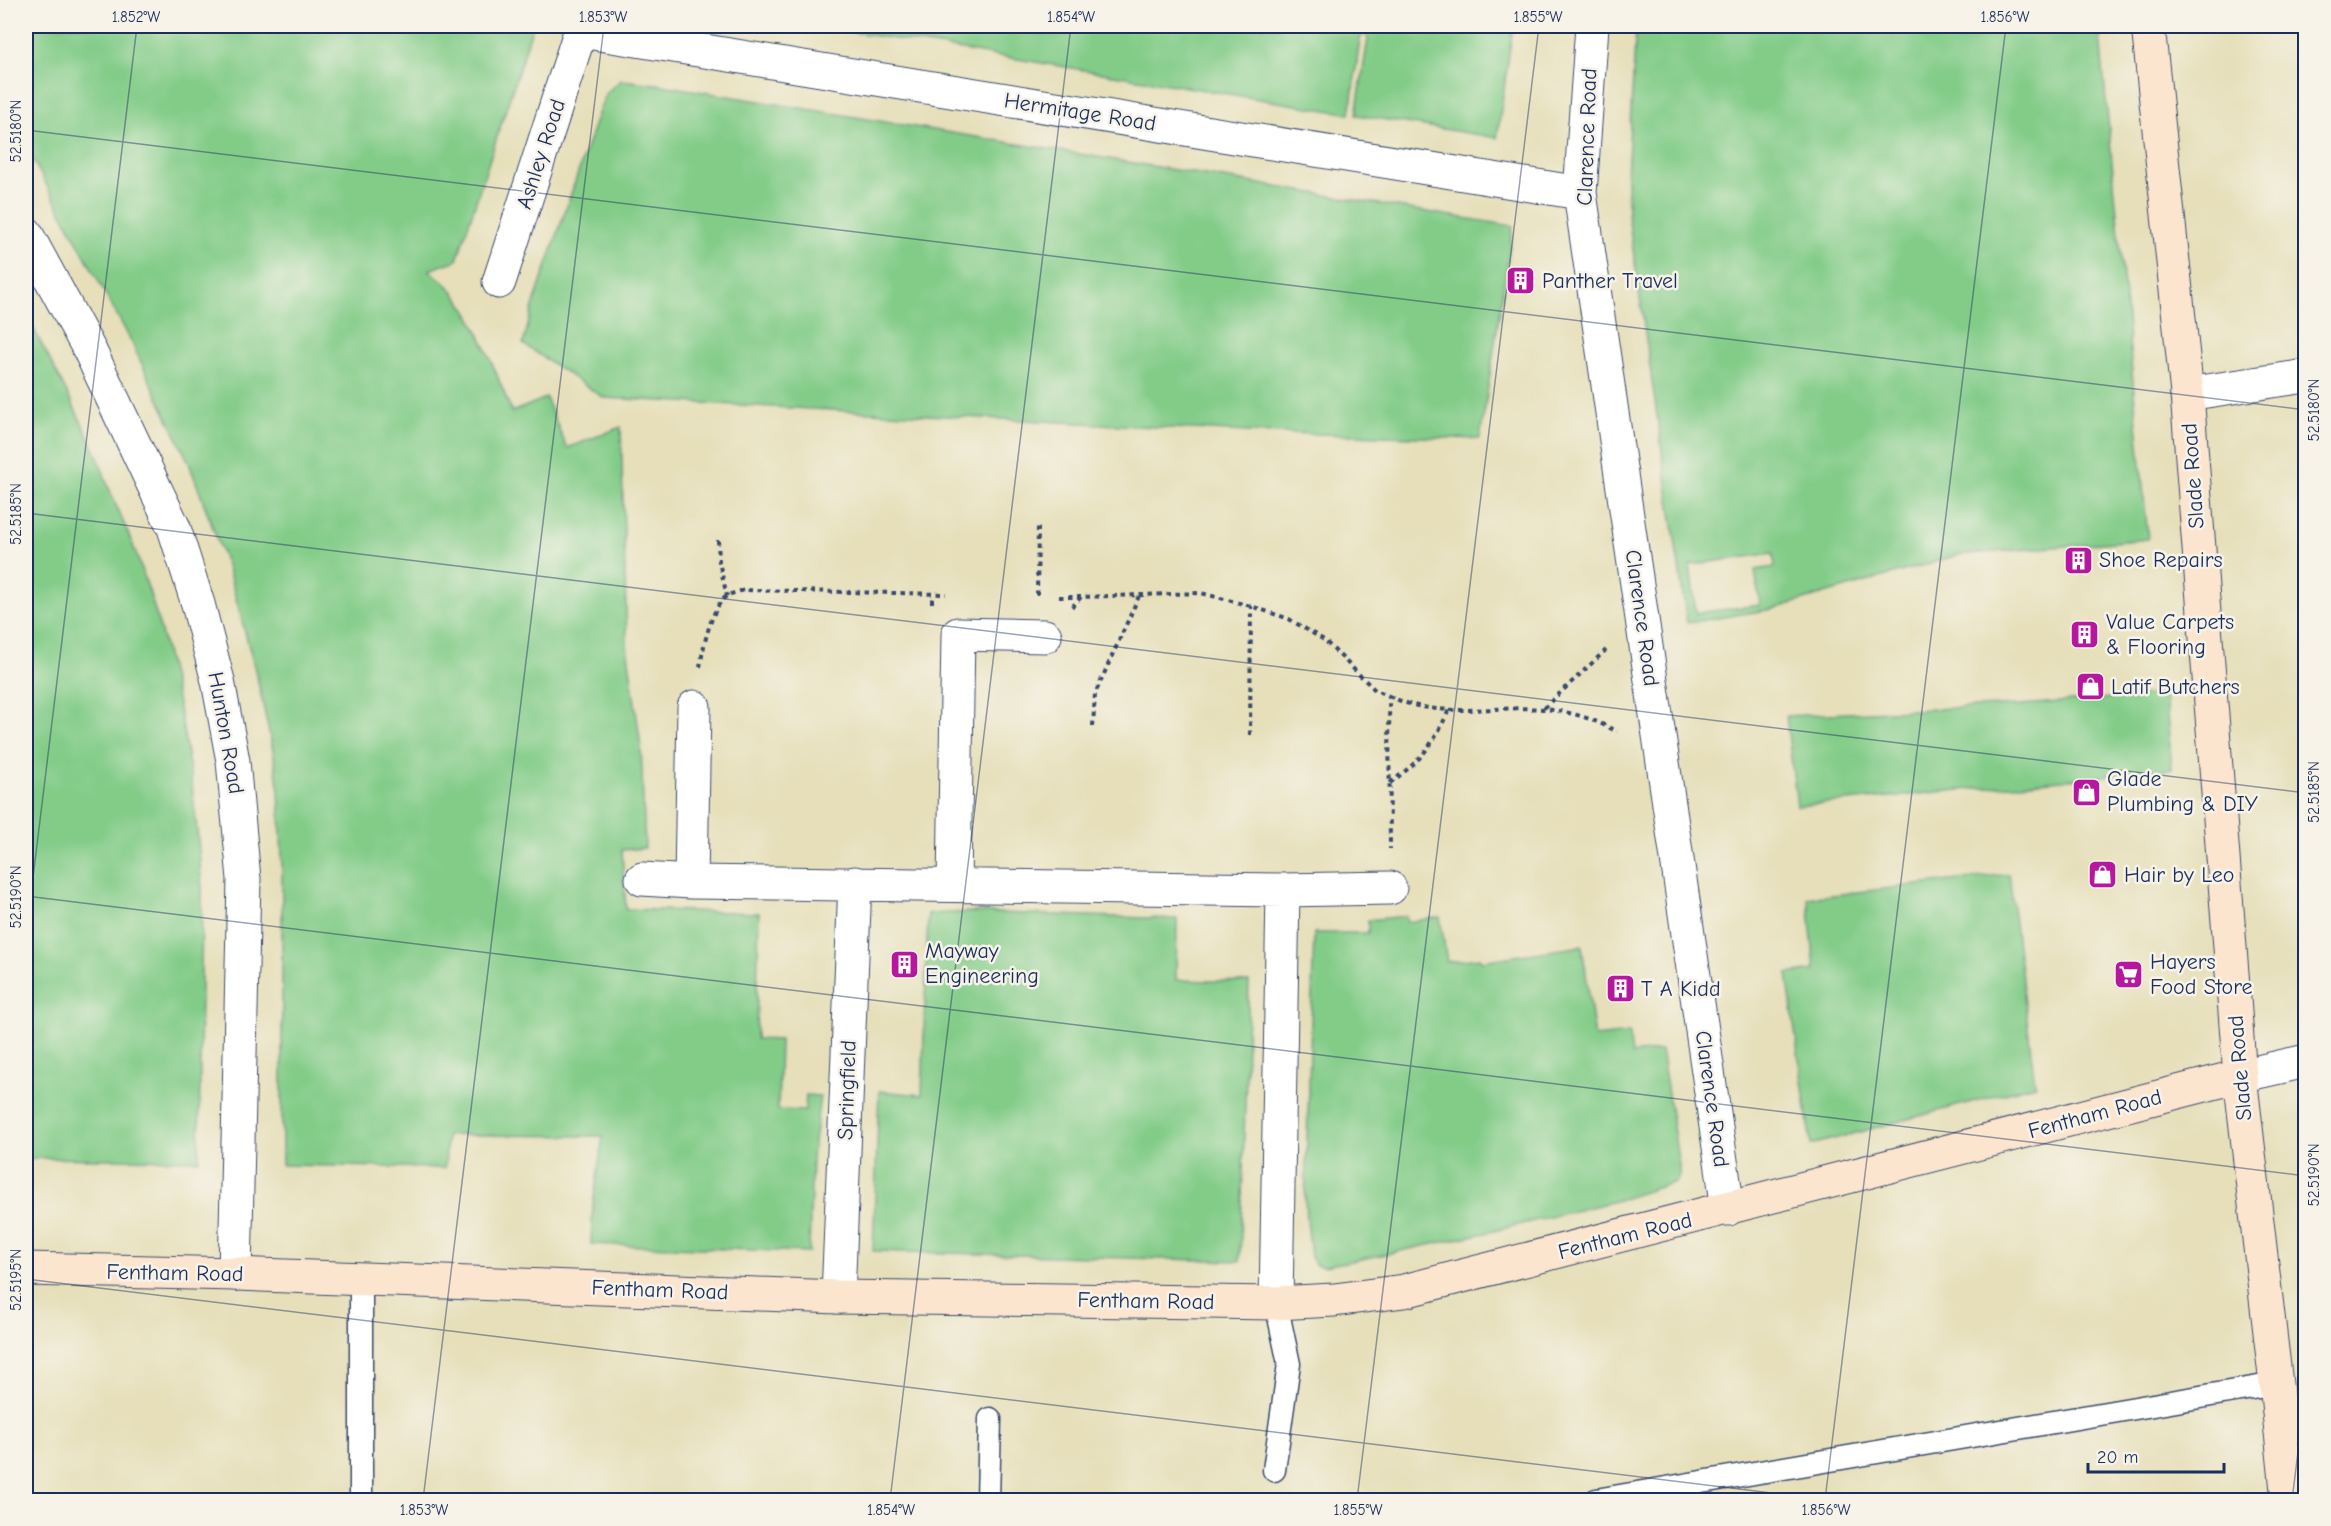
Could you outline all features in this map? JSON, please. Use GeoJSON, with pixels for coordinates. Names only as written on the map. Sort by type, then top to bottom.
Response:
{"type":"FeatureCollection","features":[{"type":"Feature","properties":{"kind":"street","name":"Clarence Road"},"geometry":{"type":"LineString","coordinates":[[1592,26],[1580,193],[1728,1209]]}},
{"type":"Feature","properties":{"kind":"street","name":"Slade Road"},"geometry":{"type":"LineString","coordinates":[[2148,26],[2187,394],[2240,1076],[2288,1500]]}},
{"type":"Feature","properties":{"kind":"street","name":"Hermitage Road"},"geometry":{"type":"LineString","coordinates":[[582,28],[1580,193]]}},
{"type":"Feature","properties":{"kind":"street","name":"Ashley Road"},"geometry":{"type":"LineString","coordinates":[[500,282],[582,28]]}},
{"type":"Feature","properties":{"kind":"street","name":"Hunton Road"},"geometry":{"type":"LineString","coordinates":[[26,233],[90,351],[174,528],[198,604],[218,681],[233,761],[244,879],[235,1274]]}},
{"type":"Feature","properties":{"kind":"street"},"geometry":{"type":"LineString","coordinates":[[2187,394],[2306,376]]}},
{"type":"Feature","properties":{"kind":"street"},"geometry":{"type":"LineString","coordinates":[[954,885],[958,634],[1045,636]]}},
{"type":"Feature","properties":{"kind":"street"},"geometry":{"type":"LineString","coordinates":[[691,882],[694,706]]}},
{"type":"Feature","properties":{"kind":"street"},"geometry":{"type":"LineString","coordinates":[[642,879],[691,882],[1283,890],[1390,888]]}},
{"type":"Feature","properties":{"kind":"street","name":"Springfield"},"geometry":{"type":"LineString","coordinates":[[838,1297],[855,883]]}},
{"type":"Feature","properties":{"kind":"street"},"geometry":{"type":"LineString","coordinates":[[1276,1303],[1283,890]]}},
{"type":"Feature","properties":{"kind":"street"},"geometry":{"type":"LineString","coordinates":[[2240,1076],[2306,1061]]}},
{"type":"Feature","properties":{"kind":"street","name":"Fentham Road"},"geometry":{"type":"LineString","coordinates":[[26,1269],[235,1274],[838,1297],[1276,1303],[1335,1300],[1404,1292],[2240,1076]]}},
{"type":"Feature","properties":{"kind":"lane"},"geometry":{"type":"LineString","coordinates":[[361,1279],[361,1500]]}},
{"type":"Feature","properties":{"kind":"lane"},"geometry":{"type":"LineString","coordinates":[[1274,1470],[1289,1364],[1276,1303]]}},
{"type":"Feature","properties":{"kind":"lane"},"geometry":{"type":"LineString","coordinates":[[1596,1500],[2276,1384]]}},
{"type":"Feature","properties":{"kind":"lane"},"geometry":{"type":"LineString","coordinates":[[988,1500],[990,1419]]}},
{"type":"Feature","properties":{"kind":"path"},"geometry":{"type":"LineString","coordinates":[[1037,596],[1038,527]]}},
{"type":"Feature","properties":{"kind":"path"},"geometry":{"type":"LineString","coordinates":[[718,540],[719,562],[727,596]]}},
{"type":"Feature","properties":{"kind":"path"},"geometry":{"type":"LineString","coordinates":[[694,706],[703,649],[717,606],[727,596],[745,590],[955,595]]}},
{"type":"Feature","properties":{"kind":"path"},"geometry":{"type":"LineString","coordinates":[[1025,596],[1081,597],[1201,593],[1289,619],[1324,640],[1375,690],[1404,703],[1449,710],[1543,709],[1570,713],[1601,723],[1662,758]]}},
{"type":"Feature","properties":{"kind":"path"},"geometry":{"type":"LineString","coordinates":[[932,594],[932,606]]}},
{"type":"Feature","properties":{"kind":"path"},"geometry":{"type":"LineString","coordinates":[[1093,726],[1095,694],[1139,596]]}},
{"type":"Feature","properties":{"kind":"path"},"geometry":{"type":"LineString","coordinates":[[1045,636],[1081,597]]}},
{"type":"Feature","properties":{"kind":"path"},"geometry":{"type":"LineString","coordinates":[[1250,735],[1251,606]]}},
{"type":"Feature","properties":{"kind":"path"},"geometry":{"type":"LineString","coordinates":[[1543,709],[1579,677],[1641,614]]}},
{"type":"Feature","properties":{"kind":"path"},"geometry":{"type":"LineString","coordinates":[[1389,696],[1390,888]]}},
{"type":"Feature","properties":{"kind":"path"},"geometry":{"type":"LineString","coordinates":[[1390,783],[1417,762],[1434,741],[1449,710]]}},
{"type":"Feature","properties":{"kind":"green space"},"geometry":{"type":"Polygon","coordinates":[[[26,26],[533,26],[457,260],[429,270],[450,288],[470,316],[486,348],[512,412],[546,398],[567,448],[621,427],[627,645],[641,747],[645,848],[622,850],[626,909],[759,913],[756,1039],[780,1040],[778,1110],[805,1111],[806,1095],[820,1096],[812,1158],[809,1252],[591,1244],[593,1204],[603,1136],[447,1135],[445,1168],[282,1165],[282,859],[279,791],[257,677],[228,569],[189,463],[130,339],[26,147],[26,26]]]}},
{"type":"Feature","properties":{"kind":"green space"},"geometry":{"type":"Polygon","coordinates":[[[817,26],[1513,26],[1497,138],[1356,115],[1368,39],[1365,33],[1360,38],[1350,114],[817,26]]]}},
{"type":"Feature","properties":{"kind":"green space"},"geometry":{"type":"Polygon","coordinates":[[[1636,26],[2099,26],[2148,539],[1958,555],[1773,609],[1687,623],[1628,215],[1627,175],[1636,26]],[[1773,553],[1690,565],[1696,613],[1760,605],[1755,570],[1775,567],[1773,553]]]}},
{"type":"Feature","properties":{"kind":"green space"},"geometry":{"type":"Polygon","coordinates":[[[621,80],[1513,226],[1480,439],[1249,432],[604,398],[523,344],[534,303],[600,108],[607,92],[621,80]]]}},
{"type":"Feature","properties":{"kind":"green space"},"geometry":{"type":"Polygon","coordinates":[[[26,315],[88,435],[131,540],[154,606],[174,686],[195,808],[202,889],[199,1160],[26,1158],[26,315]]]}},
{"type":"Feature","properties":{"kind":"green space"},"geometry":{"type":"Polygon","coordinates":[[[2165,694],[2172,769],[1797,806],[1786,716],[2020,705],[2165,694]]]}},
{"type":"Feature","properties":{"kind":"green space"},"geometry":{"type":"Polygon","coordinates":[[[2009,874],[2035,1085],[1811,1145],[1787,974],[1815,970],[1808,898],[2009,874]]]}},
{"type":"Feature","properties":{"kind":"green space"},"geometry":{"type":"Polygon","coordinates":[[[973,912],[1177,919],[1176,980],[1249,982],[1240,1261],[873,1251],[879,1091],[922,1095],[928,914],[973,912]]]}},
{"type":"Feature","properties":{"kind":"green space"},"geometry":{"type":"Polygon","coordinates":[[[1406,916],[1407,922],[1440,917],[1447,962],[1479,958],[1482,961],[1582,946],[1595,1037],[1629,1033],[1632,1054],[1661,1050],[1679,1165],[1679,1176],[1676,1182],[1619,1200],[1485,1233],[1367,1258],[1324,1266],[1316,1265],[1311,1257],[1305,1201],[1314,933],[1368,933],[1368,920],[1406,916]]]}},
{"type":"Feature","properties":{"kind":"place","name":"Panther Travel"},"geometry":{"type":"Point","coordinates":[1521,281]}},
{"type":"Feature","properties":{"kind":"place","name":"Shoe Repairs"},"geometry":{"type":"Point","coordinates":[2078,560]}},
{"type":"Feature","properties":{"kind":"place","name":"Value Carpets & Flooring"},"geometry":{"type":"Point","coordinates":[2085,635]}},
{"type":"Feature","properties":{"kind":"place","name":"Latif Butchers"},"geometry":{"type":"Point","coordinates":[2090,687]}},
{"type":"Feature","properties":{"kind":"place","name":"Glade Plumbing & DIY"},"geometry":{"type":"Point","coordinates":[2086,792]}},
{"type":"Feature","properties":{"kind":"place","name":"Hair by Leo"},"geometry":{"type":"Point","coordinates":[2103,875]}},
{"type":"Feature","properties":{"kind":"place","name":"Mayway Engineering"},"geometry":{"type":"Point","coordinates":[904,964]}},
{"type":"Feature","properties":{"kind":"place","name":"Hayers Food Store"},"geometry":{"type":"Point","coordinates":[2129,975]}},
{"type":"Feature","properties":{"kind":"place","name":"T A Kidd"},"geometry":{"type":"Point","coordinates":[1620,989]}}]}
